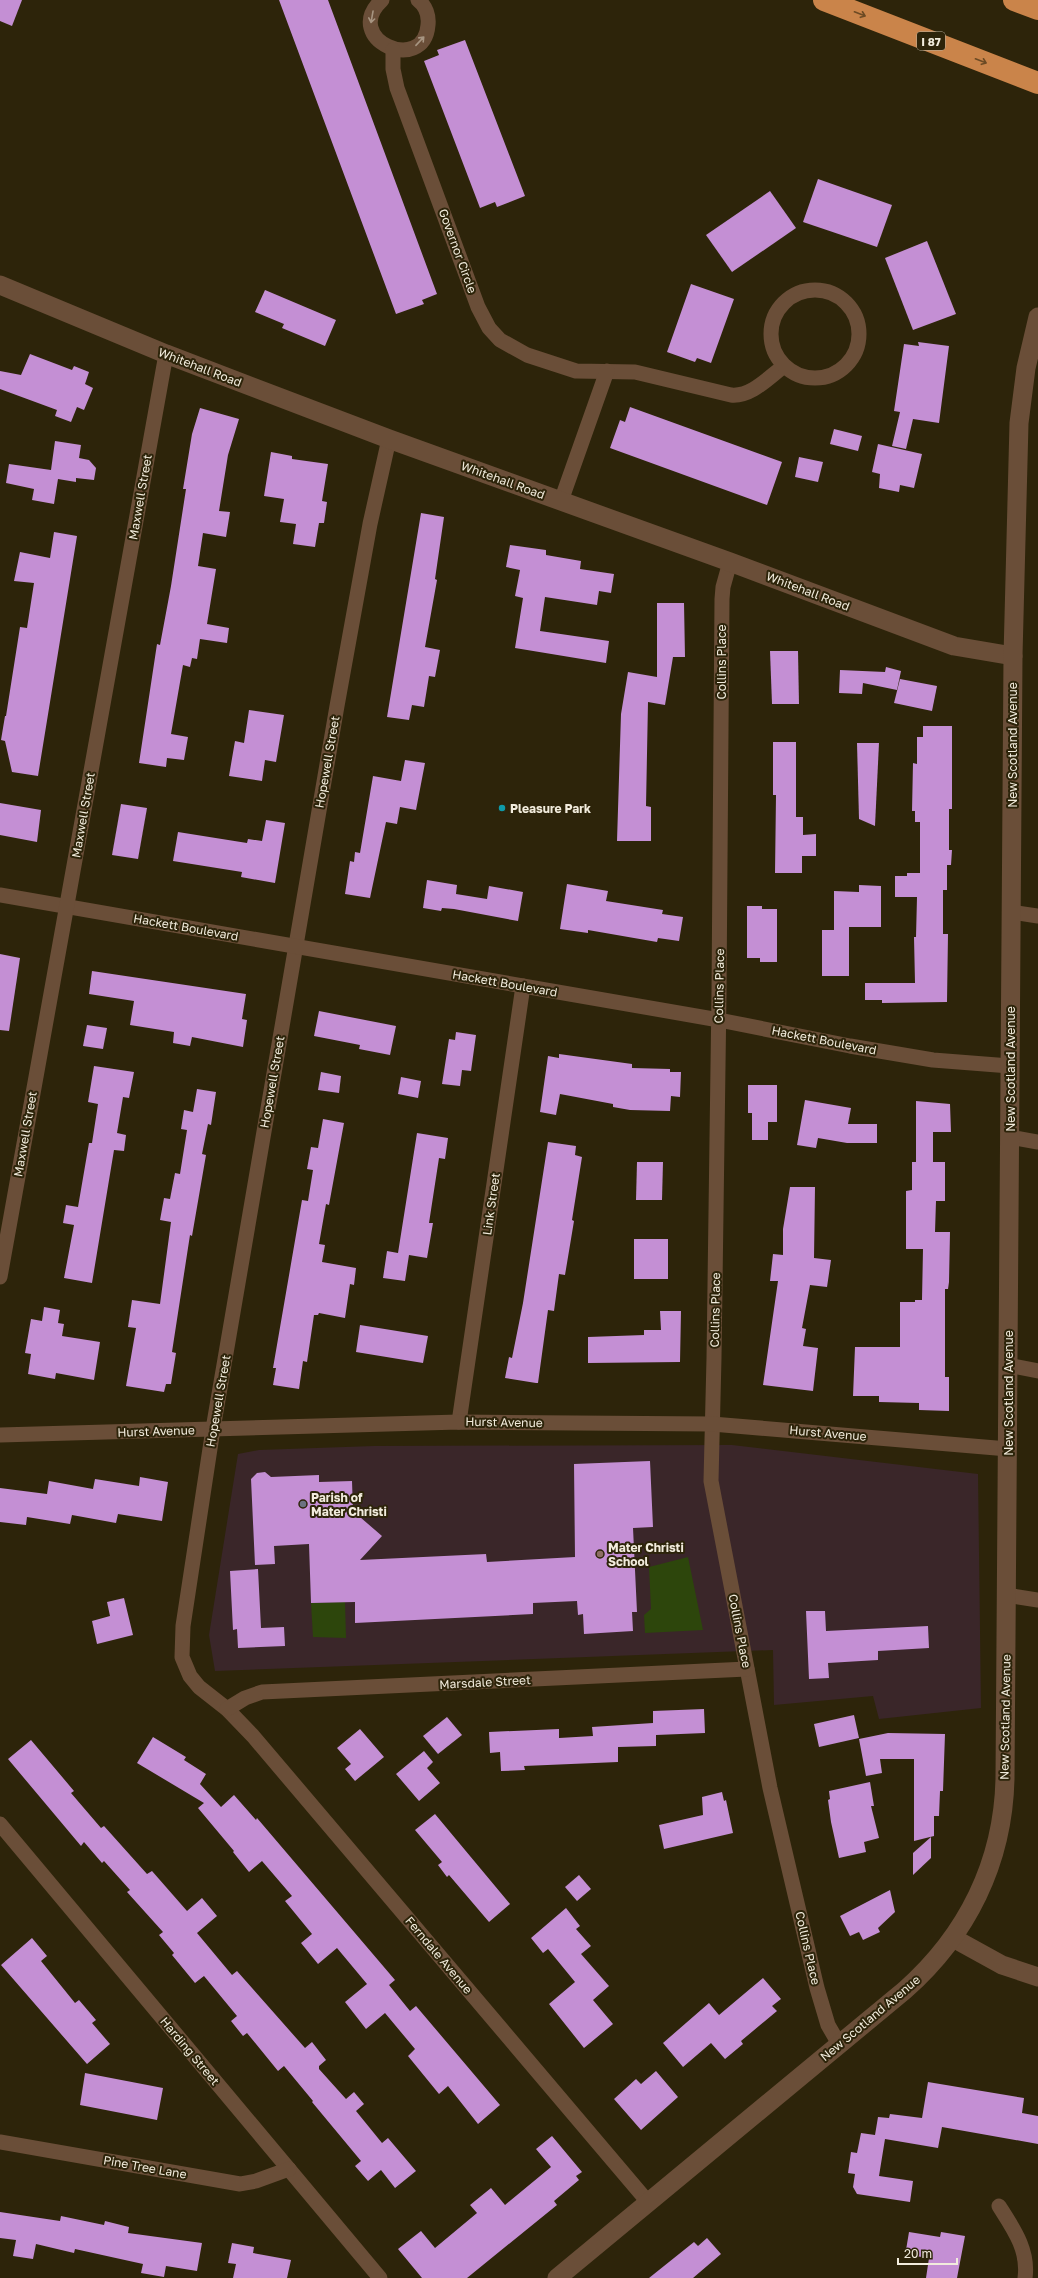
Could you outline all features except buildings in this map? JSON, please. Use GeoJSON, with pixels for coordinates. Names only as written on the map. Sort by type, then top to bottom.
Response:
{"type":"FeatureCollection","features":[{"type":"Feature","properties":{"kind":"highway","name":"I 87"},"geometry":{"type":"LineString","coordinates":[[824,0],[1038,83]]}},
{"type":"Feature","properties":{"kind":"highway"},"geometry":{"type":"LineString","coordinates":[[1014,0],[1038,9]]}},
{"type":"Feature","properties":{"kind":"street"},"geometry":{"type":"LineString","coordinates":[[382,0],[374,10],[371,26],[379,41],[393,50],[410,49],[420,43],[426,34],[428,17],[424,7],[418,0]]}},
{"type":"Feature","properties":{"kind":"street","name":"Governor Circle"},"geometry":{"type":"LineString","coordinates":[[393,50],[393,69],[397,88],[478,307],[489,328],[500,340],[520,352],[576,371],[625,371],[646,374],[735,395],[751,391],[784,366]]}},
{"type":"Feature","properties":{"kind":"street","name":"Whitehall Road"},"geometry":{"type":"LineString","coordinates":[[0,285],[166,354],[389,439],[730,562],[954,646],[1013,656]]}},
{"type":"Feature","properties":{"kind":"street"},"geometry":{"type":"LineString","coordinates":[[814,290],[831,293],[846,302],[856,316],[859,333],[856,350],[847,365],[832,375],[816,379],[798,376],[784,366],[774,352],[770,335],[774,318],[783,304],[797,293],[814,290]]}},
{"type":"Feature","properties":{"kind":"street","name":"New Scotland Avenue"},"geometry":{"type":"LineString","coordinates":[[558,2278],[932,1965],[953,1938],[972,1906],[985,1879],[1000,1828],[1005,1785],[1013,656],[1018,423],[1026,368],[1038,317]]}},
{"type":"Feature","properties":{"kind":"street","name":"Maxwell Street"},"geometry":{"type":"LineString","coordinates":[[0,1277],[166,354]]}},
{"type":"Feature","properties":{"kind":"street"},"geometry":{"type":"LineString","coordinates":[[561,501],[607,371]]}},
{"type":"Feature","properties":{"kind":"street","name":"Hopewell Street"},"geometry":{"type":"LineString","coordinates":[[227,1709],[195,1682],[184,1664],[181,1649],[184,1614],[213,1429],[359,584],[389,439]]}},
{"type":"Feature","properties":{"kind":"street","name":"Collins Place"},"geometry":{"type":"LineString","coordinates":[[730,562],[723,587],[722,600],[719,1020],[711,1481],[770,1788],[817,1988],[828,2025],[839,2044]]}},
{"type":"Feature","properties":{"kind":"street","name":"Hackett Boulevard"},"geometry":{"type":"LineString","coordinates":[[0,895],[719,1020],[850,1046],[933,1060],[1010,1066]]}},
{"type":"Feature","properties":{"kind":"street"},"geometry":{"type":"LineString","coordinates":[[1011,912],[1038,916]]}},
{"type":"Feature","properties":{"kind":"street","name":"Link Street"},"geometry":{"type":"LineString","coordinates":[[458,1422],[523,986]]}},
{"type":"Feature","properties":{"kind":"street"},"geometry":{"type":"LineString","coordinates":[[1010,1137],[1038,1142]]}},
{"type":"Feature","properties":{"kind":"street"},"geometry":{"type":"LineString","coordinates":[[1008,1365],[1038,1370]]}},
{"type":"Feature","properties":{"kind":"street","name":"Hurst Avenue"},"geometry":{"type":"LineString","coordinates":[[0,1435],[458,1422],[712,1424],[1008,1448]]}},
{"type":"Feature","properties":{"kind":"street"},"geometry":{"type":"LineString","coordinates":[[1006,1595],[1038,1600]]}},
{"type":"Feature","properties":{"kind":"street","name":"Marsdale Street"},"geometry":{"type":"LineString","coordinates":[[227,1709],[245,1698],[262,1692],[747,1669]]}},
{"type":"Feature","properties":{"kind":"street","name":"Ferndale Avenue"},"geometry":{"type":"LineString","coordinates":[[227,1709],[253,1736],[648,2202]]}},
{"type":"Feature","properties":{"kind":"street","name":"Harding Street"},"geometry":{"type":"LineString","coordinates":[[0,1824],[380,2278]]}},
{"type":"Feature","properties":{"kind":"street"},"geometry":{"type":"LineString","coordinates":[[953,1938],[1002,1965],[1038,1978]]}},
{"type":"Feature","properties":{"kind":"street","name":"Pine Tree Lane"},"geometry":{"type":"LineString","coordinates":[[0,2142],[240,2184],[256,2181],[289,2169]]}},
{"type":"Feature","properties":{"kind":"street"},"geometry":{"type":"LineString","coordinates":[[999,2206],[1020,2241],[1024,2254],[1025,2278]]}},
{"type":"Feature","properties":{"kind":"shaded area","name":"Mater Christi School"},"geometry":{"type":"Polygon","coordinates":[[[732,1445],[978,1474],[981,1708],[879,1719],[873,1696],[774,1705],[773,1650],[215,1671],[209,1635],[238,1454],[259,1450],[374,1446],[732,1445]]]}},
{"type":"Feature","properties":{"kind":"green space"},"geometry":{"type":"Polygon","coordinates":[[[688,1557],[703,1630],[645,1633],[644,1615],[651,1609],[649,1567],[688,1557]]]}},
{"type":"Feature","properties":{"kind":"green space"},"geometry":{"type":"Polygon","coordinates":[[[345,1602],[346,1638],[313,1637],[311,1603],[345,1602]]]}},
{"type":"Feature","properties":{"kind":"place","name":"Pleasure Park"},"geometry":{"type":"Point","coordinates":[502,808]}},
{"type":"Feature","properties":{"kind":"place","name":"Parish of Mater Christi"},"geometry":{"type":"Point","coordinates":[303,1504]}},
{"type":"Feature","properties":{"kind":"place","name":"Mater Christi School"},"geometry":{"type":"Point","coordinates":[600,1554]}}]}
